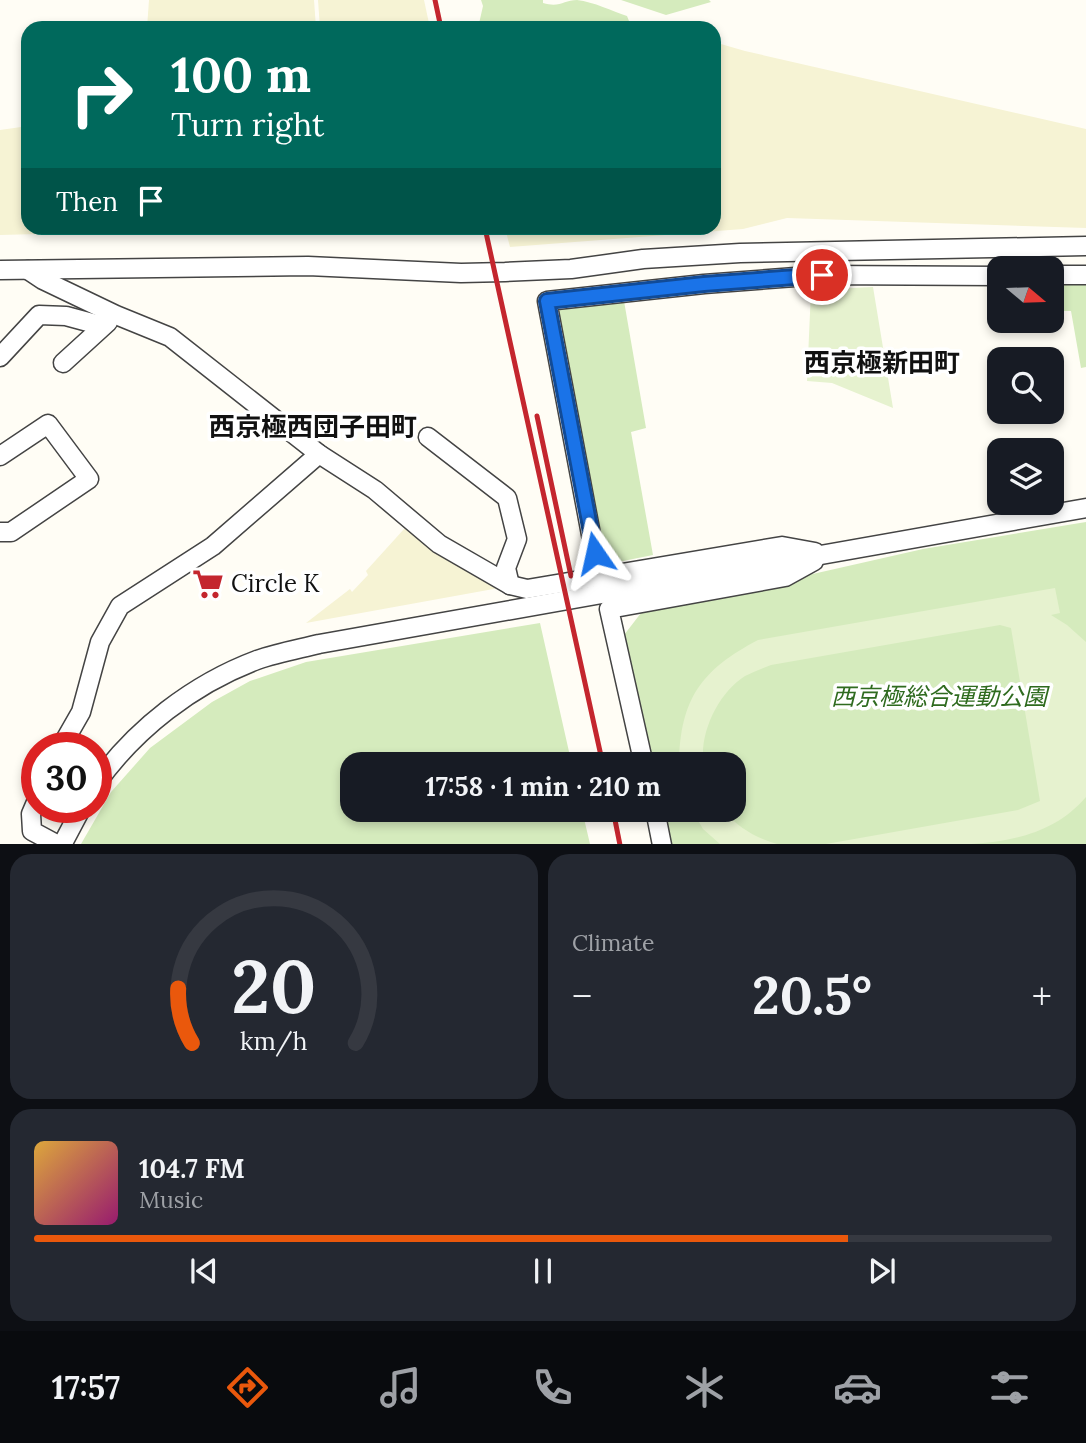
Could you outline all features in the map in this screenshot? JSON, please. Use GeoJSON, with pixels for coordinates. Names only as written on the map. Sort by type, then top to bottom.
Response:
{"type":"FeatureCollection","features":[{"type":"Feature","properties":{"kind":"street"},"geometry":{"type":"LineString","coordinates":[[0,270],[308,265],[461,273],[571,269],[643,259],[740,253],[1086,246]]}},
{"type":"Feature","properties":{"kind":"street"},"geometry":{"type":"LineString","coordinates":[[28,270],[110,321]]}},
{"type":"Feature","properties":{"kind":"street"},"geometry":{"type":"LineString","coordinates":[[599,577],[547,301],[704,284],[822,275],[987,276]]}},
{"type":"Feature","properties":{"kind":"street"},"geometry":{"type":"LineString","coordinates":[[1064,275],[1086,275]]}},
{"type":"Feature","properties":{"kind":"street"},"geometry":{"type":"LineString","coordinates":[[0,358],[39,315],[110,321],[170,337],[319,454],[375,490],[439,544],[510,585],[527,589],[782,546],[827,554]]}},
{"type":"Feature","properties":{"kind":"street"},"geometry":{"type":"LineString","coordinates":[[63,363],[110,321]]}},
{"type":"Feature","properties":{"kind":"street"},"geometry":{"type":"LineString","coordinates":[[0,456],[48,424],[89,479],[11,532],[0,532]]}},
{"type":"Feature","properties":{"kind":"street"},"geometry":{"type":"LineString","coordinates":[[428,437],[507,498],[517,539],[506,568],[510,585]]}},
{"type":"Feature","properties":{"kind":"street"},"geometry":{"type":"LineString","coordinates":[[70,732],[81,712],[100,642],[120,606],[213,546],[319,454]]}},
{"type":"Feature","properties":{"kind":"street"},"geometry":{"type":"LineString","coordinates":[[112,765],[130,743],[176,703],[257,660],[320,644],[1086,508]]}},
{"type":"Feature","properties":{"kind":"street"},"geometry":{"type":"LineString","coordinates":[[641,752],[609,609],[785,577],[827,554]]}},
{"type":"Feature","properties":{"kind":"street"},"geometry":{"type":"LineString","coordinates":[[657,822],[662,844]]}},
{"type":"Feature","properties":{"kind":"street"},"geometry":{"type":"LineString","coordinates":[[32,823],[32,831],[58,844]]}},
{"type":"Feature","properties":{"kind":"street"},"geometry":{"type":"LineString","coordinates":[[61,844],[73,823]]}},
{"type":"Feature","properties":{"kind":"shaded area"},"geometry":{"type":"Polygon","coordinates":[[[149,0],[314,0],[316,21],[148,21],[149,0]]]}},
{"type":"Feature","properties":{"kind":"shaded area"},"geometry":{"type":"Polygon","coordinates":[[[318,0],[424,0],[428,21],[320,21],[318,0]]]}},
{"type":"Feature","properties":{"kind":"shaded area"},"geometry":{"type":"Polygon","coordinates":[[[721,44],[1086,129],[1086,228],[787,218],[743,229],[721,231],[721,44]]]}},
{"type":"Feature","properties":{"kind":"shaded area"},"geometry":{"type":"Polygon","coordinates":[[[21,127],[21,234],[0,235],[0,130],[21,127]]]}},
{"type":"Feature","properties":{"kind":"shaded area"},"geometry":{"type":"Polygon","coordinates":[[[507,235],[665,235],[510,247],[507,235]]]}},
{"type":"Feature","properties":{"kind":"shaded area"},"geometry":{"type":"Polygon","coordinates":[[[405,528],[433,550],[499,588],[306,623],[350,589],[352,592],[368,575],[366,571],[405,528]]]}},
{"type":"Feature","properties":{"kind":"green space"},"geometry":{"type":"Polygon","coordinates":[[[481,0],[543,0],[543,3],[554,5],[577,0],[627,16],[629,21],[480,21],[483,6],[481,0]]]}},
{"type":"Feature","properties":{"kind":"green space"},"geometry":{"type":"Polygon","coordinates":[[[621,0],[709,0],[711,2],[666,15],[621,0]]]}},
{"type":"Feature","properties":{"kind":"green space"},"geometry":{"type":"Polygon","coordinates":[[[1064,282],[1086,283],[1086,367],[1081,368],[1071,311],[1064,311],[1064,282]]]}},
{"type":"Feature","properties":{"kind":"green space"},"geometry":{"type":"Polygon","coordinates":[[[873,287],[893,408],[832,383],[807,381],[811,290],[873,287]]]}},
{"type":"Feature","properties":{"kind":"green space"},"geometry":{"type":"Polygon","coordinates":[[[624,301],[646,428],[631,432],[653,555],[613,563],[605,555],[557,316],[561,308],[624,301]]]}},
{"type":"Feature","properties":{"kind":"green space","name":"西京極総合運動公園"},"geometry":{"type":"Polygon","coordinates":[[[1086,522],[1086,844],[669,844],[664,822],[746,822],[746,752],[649,752],[624,635],[641,613],[923,549],[1086,522]]]}},
{"type":"Feature","properties":{"kind":"green space"},"geometry":{"type":"Polygon","coordinates":[[[1055,588],[1060,613],[1051,615],[1086,642],[1086,797],[1070,813],[1051,825],[1011,839],[967,844],[826,844],[1018,810],[1040,801],[1011,628],[1000,625],[771,665],[745,676],[727,692],[707,727],[703,752],[680,752],[689,704],[708,675],[738,651],[758,640],[1055,588]]]}},
{"type":"Feature","properties":{"kind":"green space"},"geometry":{"type":"Polygon","coordinates":[[[540,623],[569,752],[340,752],[340,822],[585,822],[590,844],[81,844],[93,823],[112,823],[112,791],[150,748],[212,702],[250,681],[306,662],[540,623]]]}},
{"type":"Feature","properties":{"kind":"green space"},"geometry":{"type":"Polygon","coordinates":[[[699,822],[735,822],[747,831],[777,844],[720,844],[699,822]]]}},
{"type":"Feature","properties":{"kind":"railway"},"geometry":{"type":"LineString","coordinates":[[435,0],[440,21]]}},
{"type":"Feature","properties":{"kind":"railway"},"geometry":{"type":"LineString","coordinates":[[487,235],[600,752]]}},
{"type":"Feature","properties":{"kind":"railway"},"geometry":{"type":"LineString","coordinates":[[537,416],[571,576]]}},
{"type":"Feature","properties":{"kind":"railway"},"geometry":{"type":"LineString","coordinates":[[615,822],[620,844]]}},
{"type":"Feature","properties":{"kind":"place","name":"Circle K"},"geometry":{"type":"Point","coordinates":[208,584]}},
{"type":"Feature","properties":{"kind":"district","name":"西京極新田町"},"geometry":{"type":"Point","coordinates":[882,363]}},
{"type":"Feature","properties":{"kind":"district","name":"西京極西団子田町"},"geometry":{"type":"Point","coordinates":[313,427]}},
{"type":"Feature","properties":{"kind":"route"},"geometry":{"type":"LineString","coordinates":[[595,553],[547,301],[704,284],[822,275]]}}]}
